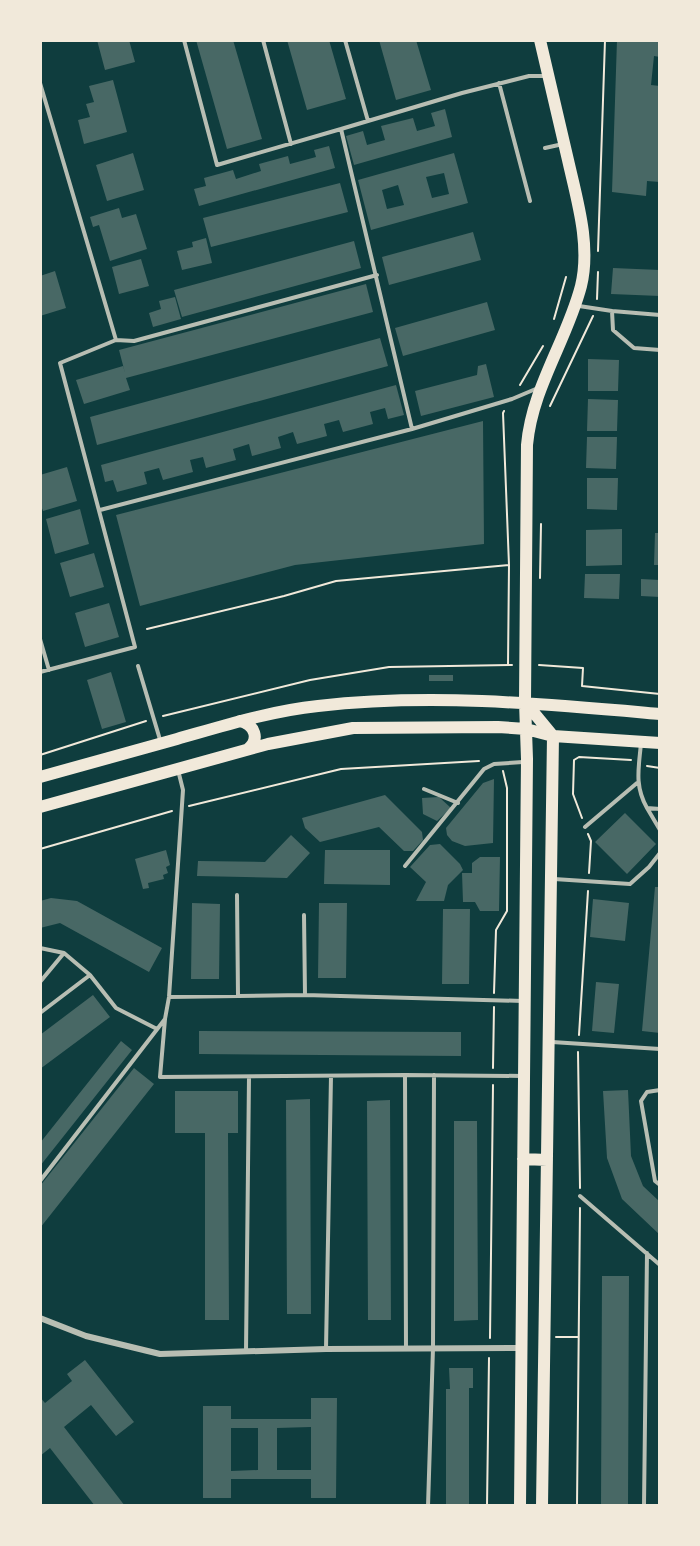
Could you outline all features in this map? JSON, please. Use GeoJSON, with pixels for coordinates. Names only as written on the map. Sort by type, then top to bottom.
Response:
{"type":"FeatureCollection","features":[{"type":"Feature","properties":{"kind":"main road"},"geometry":{"type":"LineString","coordinates":[[520,1506],[527,762],[525,665],[527,445],[532,415],[575,305],[583,277],[584,249],[576,199],[540,40]]}},
{"type":"Feature","properties":{"kind":"main road"},"geometry":{"type":"LineString","coordinates":[[40,777],[240,721],[317,706],[440,699],[525,702],[660,714]]}},
{"type":"Feature","properties":{"kind":"main road"},"geometry":{"type":"LineString","coordinates":[[525,702],[553,736],[542,1506]]}},
{"type":"Feature","properties":{"kind":"main road"},"geometry":{"type":"LineString","coordinates":[[240,721],[250,725],[255,734],[254,742],[248,749]]}},
{"type":"Feature","properties":{"kind":"main road"},"geometry":{"type":"LineString","coordinates":[[40,807],[248,749],[296,737],[353,728],[430,726],[526,729],[553,736],[660,743]]}},
{"type":"Feature","properties":{"kind":"main road"},"geometry":{"type":"LineString","coordinates":[[523,1159],[547,1160]]}},
{"type":"Feature","properties":{"kind":"street"},"geometry":{"type":"LineString","coordinates":[[40,1318],[86,1336],[160,1354],[326,1349],[522,1348]]}},
{"type":"Feature","properties":{"kind":"lane"},"geometry":{"type":"LineString","coordinates":[[184,40],[217,165],[499,83],[529,76],[548,76]]}},
{"type":"Feature","properties":{"kind":"lane"},"geometry":{"type":"LineString","coordinates":[[263,40],[291,144]]}},
{"type":"Feature","properties":{"kind":"lane"},"geometry":{"type":"LineString","coordinates":[[345,40],[368,121]]}},
{"type":"Feature","properties":{"kind":"lane"},"geometry":{"type":"LineString","coordinates":[[40,83],[116,340]]}},
{"type":"Feature","properties":{"kind":"lane"},"geometry":{"type":"LineString","coordinates":[[499,83],[530,201]]}},
{"type":"Feature","properties":{"kind":"lane"},"geometry":{"type":"LineString","coordinates":[[341,129],[412,429]]}},
{"type":"Feature","properties":{"kind":"lane"},"geometry":{"type":"LineString","coordinates":[[545,148],[564,144]]}},
{"type":"Feature","properties":{"kind":"lane"},"geometry":{"type":"LineString","coordinates":[[40,672],[135,647],[60,363],[116,340],[134,341],[377,275]]}},
{"type":"Feature","properties":{"kind":"lane"},"geometry":{"type":"LineString","coordinates":[[575,305],[660,315]]}},
{"type":"Feature","properties":{"kind":"lane"},"geometry":{"type":"LineString","coordinates":[[612,311],[614,330],[634,348],[660,350]]}},
{"type":"Feature","properties":{"kind":"lane"},"geometry":{"type":"LineString","coordinates":[[100,510],[412,429],[512,399],[542,387]]}},
{"type":"Feature","properties":{"kind":"lane"},"geometry":{"type":"LineString","coordinates":[[40,639],[49,670]]}},
{"type":"Feature","properties":{"kind":"lane"},"geometry":{"type":"LineString","coordinates":[[138,666],[161,743]]}},
{"type":"Feature","properties":{"kind":"lane"},"geometry":{"type":"LineString","coordinates":[[641,742],[637,783],[642,799],[660,830]]}},
{"type":"Feature","properties":{"kind":"lane"},"geometry":{"type":"LineString","coordinates":[[405,866],[484,769],[494,764],[527,762]]}},
{"type":"Feature","properties":{"kind":"lane"},"geometry":{"type":"LineString","coordinates":[[178,768],[183,790],[182,808],[170,997],[165,1019],[160,1077],[405,1074],[524,1076]]}},
{"type":"Feature","properties":{"kind":"lane"},"geometry":{"type":"LineString","coordinates":[[585,827],[637,783]]}},
{"type":"Feature","properties":{"kind":"lane"},"geometry":{"type":"LineString","coordinates":[[424,789],[458,803]]}},
{"type":"Feature","properties":{"kind":"lane"},"geometry":{"type":"LineString","coordinates":[[647,808],[660,809]]}},
{"type":"Feature","properties":{"kind":"lane"},"geometry":{"type":"LineString","coordinates":[[551,879],[630,884],[649,867],[660,853]]}},
{"type":"Feature","properties":{"kind":"lane"},"geometry":{"type":"LineString","coordinates":[[237,895],[238,996]]}},
{"type":"Feature","properties":{"kind":"lane"},"geometry":{"type":"LineString","coordinates":[[304,915],[305,995]]}},
{"type":"Feature","properties":{"kind":"lane"},"geometry":{"type":"LineString","coordinates":[[40,948],[64,953],[90,975],[116,1008],[158,1029]]}},
{"type":"Feature","properties":{"kind":"lane"},"geometry":{"type":"LineString","coordinates":[[40,982],[64,953]]}},
{"type":"Feature","properties":{"kind":"lane"},"geometry":{"type":"LineString","coordinates":[[40,1013],[90,975]]}},
{"type":"Feature","properties":{"kind":"lane"},"geometry":{"type":"LineString","coordinates":[[170,997],[305,995],[525,1001]]}},
{"type":"Feature","properties":{"kind":"lane"},"geometry":{"type":"LineString","coordinates":[[40,1181],[165,1019]]}},
{"type":"Feature","properties":{"kind":"lane"},"geometry":{"type":"LineString","coordinates":[[548,1041],[660,1049]]}},
{"type":"Feature","properties":{"kind":"lane"},"geometry":{"type":"LineString","coordinates":[[405,1074],[405,1348]]}},
{"type":"Feature","properties":{"kind":"lane"},"geometry":{"type":"LineString","coordinates":[[428,1506],[433,1348],[434,1075]]}},
{"type":"Feature","properties":{"kind":"lane"},"geometry":{"type":"LineString","coordinates":[[326,1349],[331,1076]]}},
{"type":"Feature","properties":{"kind":"lane"},"geometry":{"type":"LineString","coordinates":[[246,1351],[249,1077]]}},
{"type":"Feature","properties":{"kind":"lane"},"geometry":{"type":"LineString","coordinates":[[660,1090],[647,1092],[641,1101],[655,1181],[660,1185]]}},
{"type":"Feature","properties":{"kind":"lane"},"geometry":{"type":"LineString","coordinates":[[580,1196],[660,1265]]}},
{"type":"Feature","properties":{"kind":"lane"},"geometry":{"type":"LineString","coordinates":[[644,1506],[647,1253]]}},
{"type":"Feature","properties":{"kind":"path"},"geometry":{"type":"LineString","coordinates":[[598,261],[605,40]]}},
{"type":"Feature","properties":{"kind":"path"},"geometry":{"type":"LineString","coordinates":[[548,411],[597,308],[598,273]]}},
{"type":"Feature","properties":{"kind":"path"},"geometry":{"type":"LineString","coordinates":[[540,585],[541,518]]}},
{"type":"Feature","properties":{"kind":"path"},"geometry":{"type":"LineString","coordinates":[[147,629],[336,581],[509,565]]}},
{"type":"Feature","properties":{"kind":"path"},"geometry":{"type":"LineString","coordinates":[[40,755],[154,718],[310,680],[389,668],[525,665],[583,668],[582,686],[660,694]]}},
{"type":"Feature","properties":{"kind":"path"},"geometry":{"type":"LineString","coordinates":[[577,1506],[580,1196],[578,1044],[591,841],[573,794],[574,760],[579,757],[639,761],[650,767],[660,768]]}},
{"type":"Feature","properties":{"kind":"path"},"geometry":{"type":"LineString","coordinates":[[40,849],[182,808],[341,769],[500,760],[507,788],[507,911],[496,930],[487,1506]]}},
{"type":"Feature","properties":{"kind":"path"},"geometry":{"type":"LineString","coordinates":[[545,1337],[578,1337]]}},
{"type":"Feature","properties":{"kind":"building"},"geometry":{"type":"Polygon","coordinates":[[[97,40],[129,40],[135,62],[105,70],[97,40]]]}},
{"type":"Feature","properties":{"kind":"building"},"geometry":{"type":"Polygon","coordinates":[[[196,40],[233,40],[262,139],[227,149],[196,40]]]}},
{"type":"Feature","properties":{"kind":"building"},"geometry":{"type":"Polygon","coordinates":[[[287,40],[329,40],[346,99],[307,110],[287,40]]]}},
{"type":"Feature","properties":{"kind":"building"},"geometry":{"type":"Polygon","coordinates":[[[379,40],[416,40],[431,90],[396,100],[379,40]]]}},
{"type":"Feature","properties":{"kind":"building"},"geometry":{"type":"Polygon","coordinates":[[[617,40],[660,40],[660,57],[654,56],[651,85],[660,86],[660,182],[647,181],[646,196],[612,192],[617,40]]]}},
{"type":"Feature","properties":{"kind":"building"},"geometry":{"type":"Polygon","coordinates":[[[113,80],[127,132],[84,144],[78,120],[90,117],[86,104],[94,102],[89,86],[113,80]]]}},
{"type":"Feature","properties":{"kind":"building"},"geometry":{"type":"Polygon","coordinates":[[[445,109],[452,137],[354,165],[346,136],[363,131],[367,145],[385,140],[381,126],[413,118],[417,131],[435,126],[431,113],[445,109]]]}},
{"type":"Feature","properties":{"kind":"building"},"geometry":{"type":"Polygon","coordinates":[[[329,146],[335,168],[199,206],[194,189],[206,186],[204,178],[233,170],[236,179],[261,171],[259,164],[288,156],[290,164],[316,157],[314,150],[329,146]]]}},
{"type":"Feature","properties":{"kind":"building"},"geometry":{"type":"Polygon","coordinates":[[[133,153],[144,190],[107,201],[96,165],[133,153]]]}},
{"type":"Feature","properties":{"kind":"building"},"geometry":{"type":"Polygon","coordinates":[[[454,153],[468,203],[371,230],[358,180],[454,153]],[[444,173],[426,177],[432,198],[449,194],[444,173]],[[398,185],[382,190],[387,209],[404,205],[398,185]]]}},
{"type":"Feature","properties":{"kind":"building"},"geometry":{"type":"Polygon","coordinates":[[[340,183],[348,212],[211,247],[203,218],[340,183]]]}},
{"type":"Feature","properties":{"kind":"building"},"geometry":{"type":"Polygon","coordinates":[[[119,208],[122,218],[136,214],[147,249],[110,261],[99,225],[93,227],[90,217],[119,208]]]}},
{"type":"Feature","properties":{"kind":"building"},"geometry":{"type":"Polygon","coordinates":[[[473,232],[481,260],[389,285],[382,257],[473,232]]]}},
{"type":"Feature","properties":{"kind":"building"},"geometry":{"type":"Polygon","coordinates":[[[206,238],[212,263],[182,270],[177,251],[193,247],[192,242],[206,238]]]}},
{"type":"Feature","properties":{"kind":"building"},"geometry":{"type":"Polygon","coordinates":[[[354,241],[361,268],[182,317],[174,290],[354,241]]]}},
{"type":"Feature","properties":{"kind":"building"},"geometry":{"type":"Polygon","coordinates":[[[141,259],[149,286],[119,294],[112,267],[141,259]]]}},
{"type":"Feature","properties":{"kind":"building"},"geometry":{"type":"Polygon","coordinates":[[[613,268],[660,270],[660,296],[611,294],[613,268]]]}},
{"type":"Feature","properties":{"kind":"building"},"geometry":{"type":"Polygon","coordinates":[[[55,271],[66,308],[40,316],[40,276],[55,271]]]}},
{"type":"Feature","properties":{"kind":"building"},"geometry":{"type":"Polygon","coordinates":[[[366,284],[373,312],[126,378],[130,390],[84,404],[76,380],[123,366],[125,373],[119,350],[366,284]]]}},
{"type":"Feature","properties":{"kind":"building"},"geometry":{"type":"Polygon","coordinates":[[[175,297],[181,319],[153,327],[149,313],[161,309],[159,301],[175,297]]]}},
{"type":"Feature","properties":{"kind":"building"},"geometry":{"type":"Polygon","coordinates":[[[487,302],[495,330],[403,356],[395,328],[487,302]]]}},
{"type":"Feature","properties":{"kind":"building"},"geometry":{"type":"Polygon","coordinates":[[[380,338],[388,366],[97,445],[90,417],[380,338]]]}},
{"type":"Feature","properties":{"kind":"building"},"geometry":{"type":"Polygon","coordinates":[[[588,359],[619,360],[618,391],[588,391],[588,359]]]}},
{"type":"Feature","properties":{"kind":"building"},"geometry":{"type":"Polygon","coordinates":[[[486,364],[494,397],[421,416],[415,391],[477,375],[478,366],[486,364]]]}},
{"type":"Feature","properties":{"kind":"building"},"geometry":{"type":"Polygon","coordinates":[[[396,385],[404,415],[388,419],[385,408],[370,412],[373,424],[343,432],[339,420],[324,424],[327,436],[297,444],[293,432],[278,437],[281,448],[252,456],[249,444],[233,449],[236,460],[206,468],[203,457],[190,460],[193,472],[163,480],[159,468],[144,472],[147,484],[117,492],[113,480],[105,482],[101,465],[396,385]]]}},
{"type":"Feature","properties":{"kind":"building"},"geometry":{"type":"Polygon","coordinates":[[[588,399],[618,400],[617,431],[587,431],[588,399]]]}},
{"type":"Feature","properties":{"kind":"building"},"geometry":{"type":"Polygon","coordinates":[[[483,421],[484,544],[295,565],[140,606],[116,515],[483,421]]]}},
{"type":"Feature","properties":{"kind":"building"},"geometry":{"type":"Polygon","coordinates":[[[587,437],[617,437],[616,469],[586,468],[587,437]]]}},
{"type":"Feature","properties":{"kind":"building"},"geometry":{"type":"Polygon","coordinates":[[[67,467],[77,501],[43,511],[40,503],[40,475],[67,467]]]}},
{"type":"Feature","properties":{"kind":"building"},"geometry":{"type":"Polygon","coordinates":[[[587,478],[618,478],[617,510],[587,509],[587,478]]]}},
{"type":"Feature","properties":{"kind":"building"},"geometry":{"type":"Polygon","coordinates":[[[80,509],[89,544],[55,554],[46,519],[80,509]]]}},
{"type":"Feature","properties":{"kind":"building"},"geometry":{"type":"Polygon","coordinates":[[[622,529],[622,565],[586,566],[586,530],[622,529]]]}},
{"type":"Feature","properties":{"kind":"building"},"geometry":{"type":"Polygon","coordinates":[[[655,533],[660,533],[660,565],[654,565],[655,533]]]}},
{"type":"Feature","properties":{"kind":"building"},"geometry":{"type":"Polygon","coordinates":[[[94,553],[104,587],[70,597],[60,563],[94,553]]]}},
{"type":"Feature","properties":{"kind":"building"},"geometry":{"type":"Polygon","coordinates":[[[585,574],[620,574],[619,599],[584,598],[585,574]]]}},
{"type":"Feature","properties":{"kind":"building"},"geometry":{"type":"Polygon","coordinates":[[[641,579],[660,580],[660,597],[641,596],[641,579]]]}},
{"type":"Feature","properties":{"kind":"building"},"geometry":{"type":"Polygon","coordinates":[[[109,603],[119,637],[85,647],[75,613],[109,603]]]}},
{"type":"Feature","properties":{"kind":"building"},"geometry":{"type":"Polygon","coordinates":[[[111,672],[126,722],[102,729],[87,680],[111,672]]]}},
{"type":"Feature","properties":{"kind":"building"},"geometry":{"type":"Polygon","coordinates":[[[429,675],[453,675],[453,681],[429,681],[429,675]]]}},
{"type":"Feature","properties":{"kind":"building"},"geometry":{"type":"Polygon","coordinates":[[[494,779],[493,843],[465,846],[452,841],[447,835],[446,828],[483,783],[494,779]]]}},
{"type":"Feature","properties":{"kind":"building"},"geometry":{"type":"Polygon","coordinates":[[[385,795],[422,832],[423,840],[413,851],[404,851],[379,827],[320,842],[305,828],[302,818],[385,795]]]}},
{"type":"Feature","properties":{"kind":"building"},"geometry":{"type":"Polygon","coordinates":[[[439,797],[451,808],[437,821],[423,814],[422,798],[439,797]]]}},
{"type":"Feature","properties":{"kind":"building"},"geometry":{"type":"Polygon","coordinates":[[[625,813],[656,844],[627,874],[595,842],[625,813]]]}},
{"type":"Feature","properties":{"kind":"building"},"geometry":{"type":"Polygon","coordinates":[[[291,835],[310,853],[287,878],[197,876],[198,861],[265,862],[291,835]]]}},
{"type":"Feature","properties":{"kind":"building"},"geometry":{"type":"Polygon","coordinates":[[[440,844],[463,870],[448,885],[444,901],[416,901],[426,882],[410,867],[430,845],[440,844]]]}},
{"type":"Feature","properties":{"kind":"building"},"geometry":{"type":"Polygon","coordinates":[[[166,850],[170,865],[166,867],[168,873],[163,875],[164,879],[148,883],[149,888],[143,889],[135,859],[166,850]]]}},
{"type":"Feature","properties":{"kind":"building"},"geometry":{"type":"Polygon","coordinates":[[[325,850],[390,850],[390,885],[324,884],[325,850]]]}},
{"type":"Feature","properties":{"kind":"building"},"geometry":{"type":"Polygon","coordinates":[[[480,857],[500,857],[499,911],[480,911],[475,902],[463,902],[462,873],[472,873],[472,863],[480,857]]]}},
{"type":"Feature","properties":{"kind":"building"},"geometry":{"type":"Polygon","coordinates":[[[655,887],[660,887],[660,1033],[642,1031],[655,887]]]}},
{"type":"Feature","properties":{"kind":"building"},"geometry":{"type":"Polygon","coordinates":[[[51,898],[77,901],[162,948],[149,972],[60,923],[40,928],[40,901],[51,898]]]}},
{"type":"Feature","properties":{"kind":"building"},"geometry":{"type":"Polygon","coordinates":[[[593,899],[629,903],[625,941],[590,937],[593,899]]]}},
{"type":"Feature","properties":{"kind":"building"},"geometry":{"type":"Polygon","coordinates":[[[192,903],[220,904],[219,979],[191,979],[192,903]]]}},
{"type":"Feature","properties":{"kind":"building"},"geometry":{"type":"Polygon","coordinates":[[[319,903],[347,903],[346,978],[318,978],[319,903]]]}},
{"type":"Feature","properties":{"kind":"building"},"geometry":{"type":"Polygon","coordinates":[[[443,909],[470,909],[469,984],[442,984],[443,909]]]}},
{"type":"Feature","properties":{"kind":"building"},"geometry":{"type":"Polygon","coordinates":[[[596,982],[619,984],[614,1033],[592,1031],[596,982]]]}},
{"type":"Feature","properties":{"kind":"building"},"geometry":{"type":"Polygon","coordinates":[[[93,995],[110,1017],[40,1069],[40,1035],[93,995]]]}},
{"type":"Feature","properties":{"kind":"building"},"geometry":{"type":"Polygon","coordinates":[[[199,1031],[461,1032],[461,1056],[199,1054],[199,1031]]]}},
{"type":"Feature","properties":{"kind":"building"},"geometry":{"type":"Polygon","coordinates":[[[121,1041],[132,1050],[40,1166],[40,1143],[121,1041]]]}},
{"type":"Feature","properties":{"kind":"building"},"geometry":{"type":"Polygon","coordinates":[[[134,1068],[154,1084],[40,1228],[40,1186],[134,1068]]]}},
{"type":"Feature","properties":{"kind":"building"},"geometry":{"type":"Polygon","coordinates":[[[628,1090],[631,1156],[643,1186],[660,1202],[660,1235],[622,1199],[607,1158],[603,1091],[628,1090]]]}},
{"type":"Feature","properties":{"kind":"building"},"geometry":{"type":"Polygon","coordinates":[[[175,1091],[238,1091],[238,1133],[228,1133],[229,1320],[205,1320],[205,1133],[175,1133],[175,1091]]]}},
{"type":"Feature","properties":{"kind":"building"},"geometry":{"type":"Polygon","coordinates":[[[310,1099],[311,1314],[287,1314],[286,1100],[310,1099]]]}},
{"type":"Feature","properties":{"kind":"building"},"geometry":{"type":"Polygon","coordinates":[[[390,1100],[391,1320],[368,1320],[367,1101],[390,1100]]]}},
{"type":"Feature","properties":{"kind":"building"},"geometry":{"type":"Polygon","coordinates":[[[454,1121],[477,1121],[478,1320],[454,1321],[454,1121]]]}},
{"type":"Feature","properties":{"kind":"building"},"geometry":{"type":"Polygon","coordinates":[[[602,1276],[629,1276],[628,1506],[601,1506],[602,1276]]]}},
{"type":"Feature","properties":{"kind":"building"},"geometry":{"type":"Polygon","coordinates":[[[85,1360],[134,1422],[116,1436],[91,1405],[64,1427],[125,1506],[95,1506],[50,1448],[40,1456],[40,1397],[45,1403],[72,1381],[67,1374],[85,1360]]]}},
{"type":"Feature","properties":{"kind":"building"},"geometry":{"type":"Polygon","coordinates":[[[449,1368],[473,1368],[473,1388],[469,1388],[469,1506],[446,1506],[446,1389],[450,1389],[449,1368]]]}},
{"type":"Feature","properties":{"kind":"building"},"geometry":{"type":"Polygon","coordinates":[[[311,1398],[337,1398],[336,1498],[311,1498],[311,1479],[231,1479],[231,1498],[203,1498],[203,1406],[231,1406],[231,1419],[311,1419],[311,1398]],[[311,1427],[277,1428],[277,1470],[311,1470],[311,1427]],[[231,1428],[231,1471],[258,1470],[258,1428],[231,1428]]]}}]}
